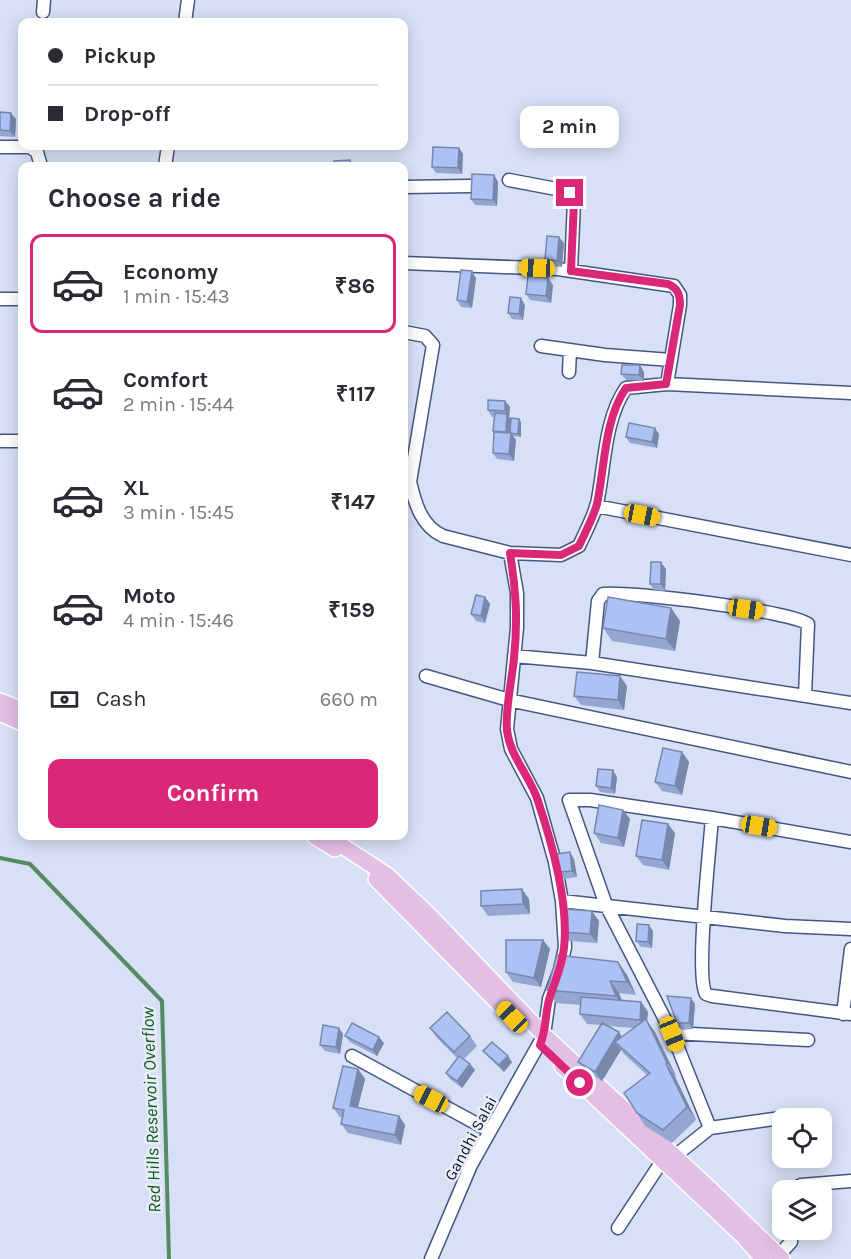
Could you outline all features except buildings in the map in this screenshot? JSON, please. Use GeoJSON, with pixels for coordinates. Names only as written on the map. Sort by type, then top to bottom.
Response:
{"type":"FeatureCollection","features":[{"type":"Feature","properties":{"kind":"main road"},"geometry":{"type":"LineString","coordinates":[[0,701],[18,708]]}},
{"type":"Feature","properties":{"kind":"main road"},"geometry":{"type":"LineString","coordinates":[[0,713],[18,721]]}},
{"type":"Feature","properties":{"kind":"main road"},"geometry":{"type":"LineString","coordinates":[[320,840],[380,882],[542,1040],[668,1158],[744,1237],[771,1255]]}},
{"type":"Feature","properties":{"kind":"main road"},"geometry":{"type":"LineString","coordinates":[[333,840],[387,875],[431,917],[542,1040]]}},
{"type":"Feature","properties":{"kind":"street"},"geometry":{"type":"LineString","coordinates":[[186,18],[188,0]]}},
{"type":"Feature","properties":{"kind":"street"},"geometry":{"type":"LineString","coordinates":[[0,147],[18,147]]}},
{"type":"Feature","properties":{"kind":"street"},"geometry":{"type":"LineString","coordinates":[[509,180],[561,189],[572,196],[574,201],[571,271]]}},
{"type":"Feature","properties":{"kind":"street"},"geometry":{"type":"LineString","coordinates":[[408,187],[470,186]]}},
{"type":"Feature","properties":{"kind":"street"},"geometry":{"type":"LineString","coordinates":[[408,263],[571,271],[674,286],[680,295],[680,305],[666,384]]}},
{"type":"Feature","properties":{"kind":"street"},"geometry":{"type":"LineString","coordinates":[[0,299],[18,299]]}},
{"type":"Feature","properties":{"kind":"street"},"geometry":{"type":"LineString","coordinates":[[408,333],[425,336],[433,345],[408,474]]}},
{"type":"Feature","properties":{"kind":"street"},"geometry":{"type":"LineString","coordinates":[[541,346],[671,360]]}},
{"type":"Feature","properties":{"kind":"street"},"geometry":{"type":"LineString","coordinates":[[568,372],[570,350]]}},
{"type":"Feature","properties":{"kind":"street"},"geometry":{"type":"LineString","coordinates":[[408,482],[416,506],[432,531],[442,536],[510,553],[561,555],[579,546],[596,506],[613,416],[626,388],[666,384],[851,393]]}},
{"type":"Feature","properties":{"kind":"street"},"geometry":{"type":"LineString","coordinates":[[2,441],[18,441]]}},
{"type":"Feature","properties":{"kind":"street"},"geometry":{"type":"LineString","coordinates":[[596,506],[851,555]]}},
{"type":"Feature","properties":{"kind":"street"},"geometry":{"type":"LineString","coordinates":[[510,553],[517,593],[517,628],[507,729],[511,748],[537,798],[555,862],[562,901],[565,947],[560,970],[549,999],[542,1040]]}},
{"type":"Feature","properties":{"kind":"street"},"geometry":{"type":"LineString","coordinates":[[592,663],[598,601],[603,594],[705,603],[767,612],[800,619],[808,624],[805,695]]}},
{"type":"Feature","properties":{"kind":"street"},"geometry":{"type":"LineString","coordinates":[[514,656],[592,663],[851,703]]}},
{"type":"Feature","properties":{"kind":"street"},"geometry":{"type":"LineString","coordinates":[[426,676],[509,700],[851,772]]}},
{"type":"Feature","properties":{"kind":"street"},"geometry":{"type":"LineString","coordinates":[[710,1128],[672,1034],[606,905],[569,800],[590,800],[712,818],[851,842]]}},
{"type":"Feature","properties":{"kind":"street"},"geometry":{"type":"LineString","coordinates":[[712,818],[704,916],[702,982],[706,994],[847,1014],[851,949]]}},
{"type":"Feature","properties":{"kind":"street"},"geometry":{"type":"LineString","coordinates":[[562,901],[785,926],[851,929]]}},
{"type":"Feature","properties":{"kind":"street"},"geometry":{"type":"LineString","coordinates":[[672,1034],[808,1040]]}},
{"type":"Feature","properties":{"kind":"street","name":"Gandhi Salai"},"geometry":{"type":"LineString","coordinates":[[431,1259],[471,1165],[542,1040]]}},
{"type":"Feature","properties":{"kind":"street"},"geometry":{"type":"LineString","coordinates":[[352,1056],[490,1131]]}},
{"type":"Feature","properties":{"kind":"street"},"geometry":{"type":"LineString","coordinates":[[618,1228],[668,1158],[710,1128],[772,1119]]}},
{"type":"Feature","properties":{"kind":"street"},"geometry":{"type":"LineString","coordinates":[[832,1183],[851,1181]]}},
{"type":"Feature","properties":{"kind":"street"},"geometry":{"type":"LineString","coordinates":[[771,1255],[791,1240]]}},
{"type":"Feature","properties":{"kind":"waterway","name":"Red Hills Reservoir Overflow"},"geometry":{"type":"LineString","coordinates":[[0,858],[30,864],[162,1001],[169,1259]]}},
{"type":"Feature","properties":{"kind":"route"},"geometry":{"type":"LineString","coordinates":[[570,193],[574,201],[571,271],[668,284],[674,286],[680,295],[666,384],[626,388],[619,399],[613,416],[596,506],[579,546],[561,555],[510,553],[517,593],[517,628],[507,729],[511,748],[537,798],[555,862],[562,901],[565,947],[560,970],[549,999],[544,1035],[540,1045],[580,1083]]}}]}
